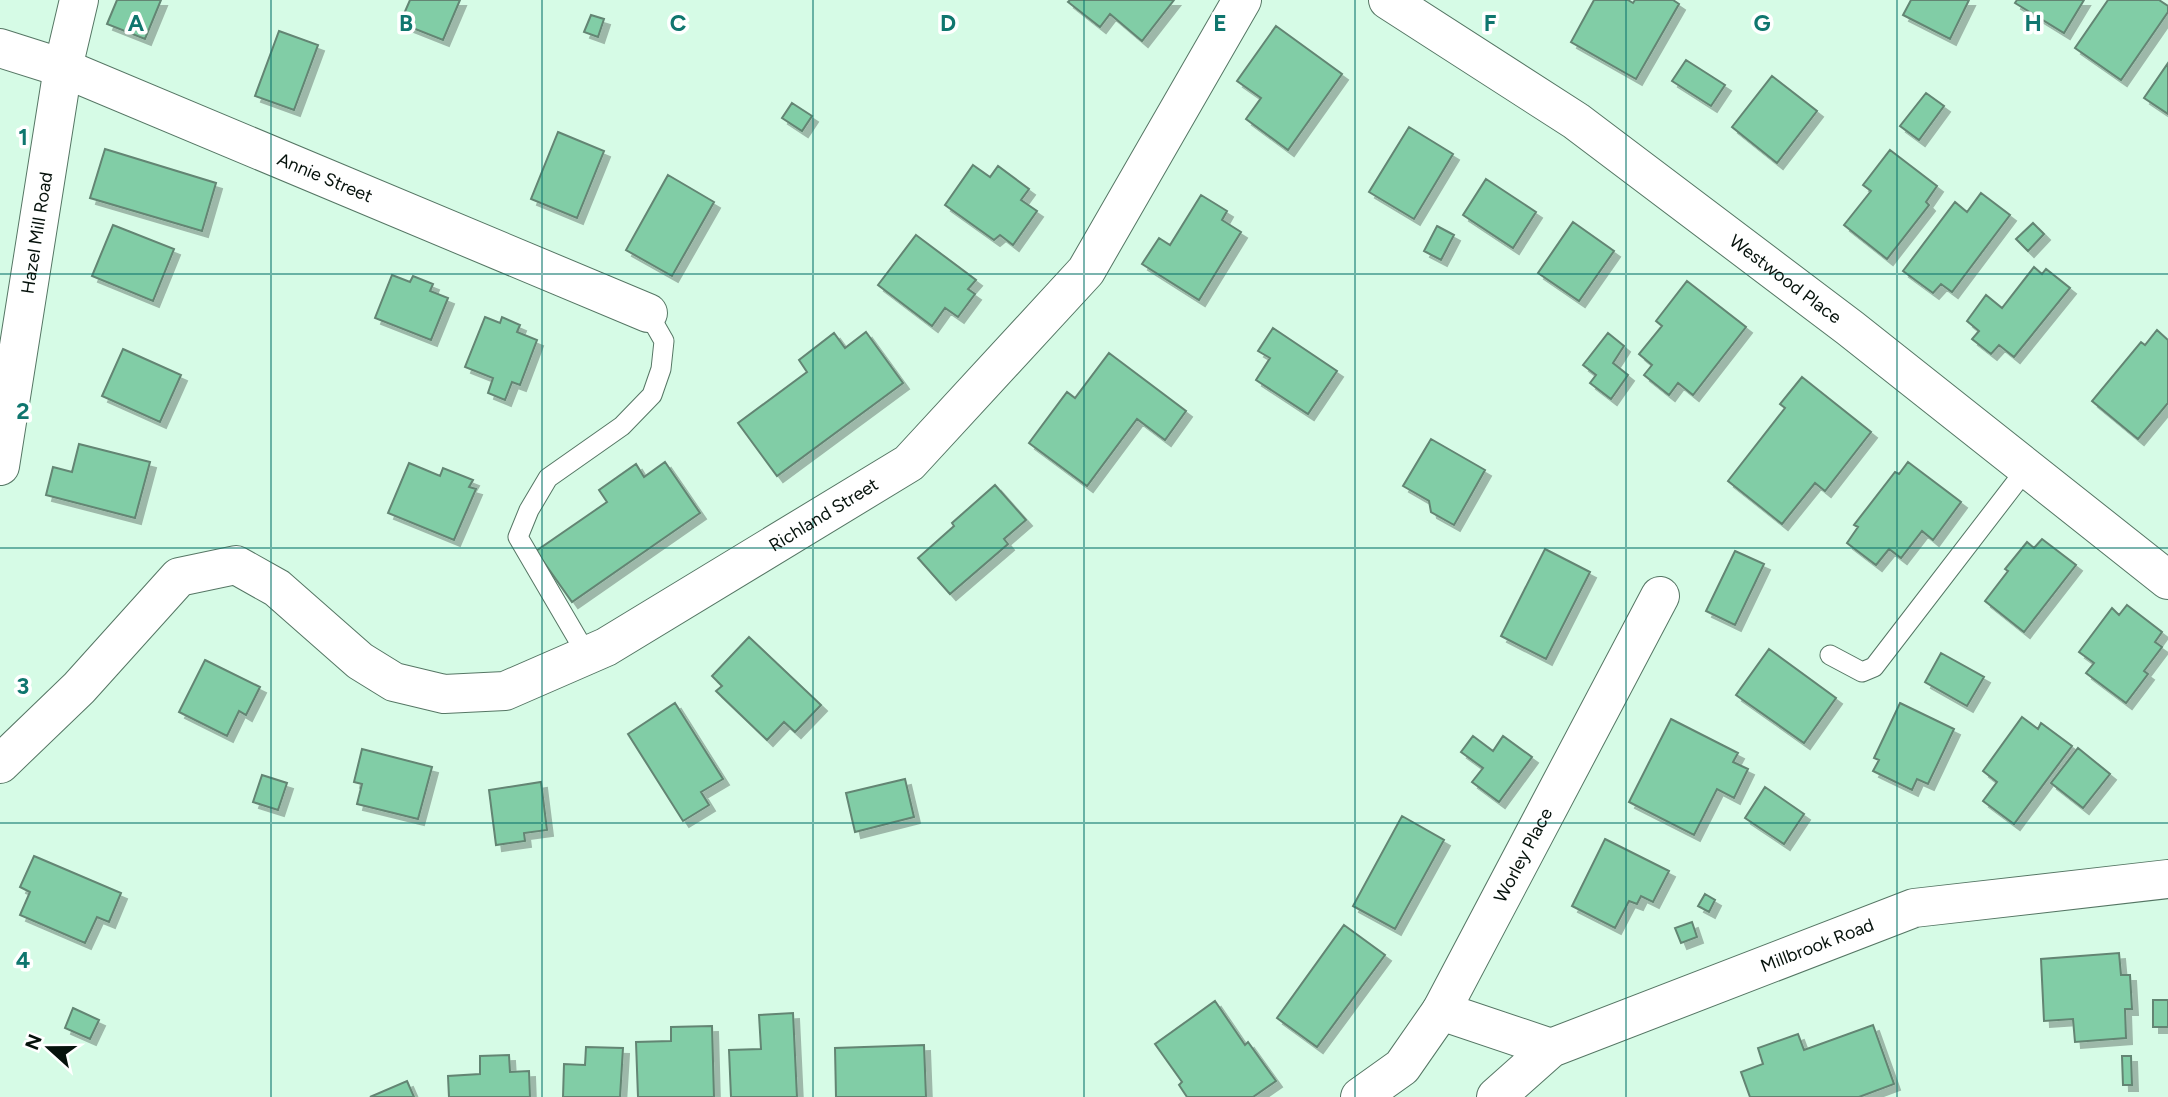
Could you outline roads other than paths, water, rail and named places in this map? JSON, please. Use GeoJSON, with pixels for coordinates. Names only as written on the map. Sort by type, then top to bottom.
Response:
{"type":"FeatureCollection","features":[{"type":"Feature","properties":{"kind":"street","name":"Hazel Mill Road"},"geometry":{"type":"LineString","coordinates":[[0,466],[63,68],[79,0]]}},
{"type":"Feature","properties":{"kind":"street","name":"Richland Street"},"geometry":{"type":"LineString","coordinates":[[0,764],[79,688],[179,578],[236,565],[277,588],[360,661],[394,682],[444,694],[505,691],[606,647],[909,463],[1086,271],[1242,0]]}},
{"type":"Feature","properties":{"kind":"street","name":"Westwood Place"},"geometry":{"type":"LineString","coordinates":[[1388,0],[1576,121],[1850,328],[2168,580]]}},
{"type":"Feature","properties":{"kind":"street","name":"Annie Street"},"geometry":{"type":"LineString","coordinates":[[0,48],[63,68],[648,313]]}},
{"type":"Feature","properties":{"kind":"street","name":"Worley Place"},"geometry":{"type":"LineString","coordinates":[[1360,1097],[1402,1067],[1441,1011],[1660,596]]}},
{"type":"Feature","properties":{"kind":"street","name":"Millbrook Road"},"geometry":{"type":"LineString","coordinates":[[1496,1097],[1550,1048],[1914,908],[2168,879]]}},
{"type":"Feature","properties":{"kind":"street"},"geometry":{"type":"LineString","coordinates":[[1441,1011],[1550,1048]]}},
{"type":"Feature","properties":{"kind":"lane"},"geometry":{"type":"LineString","coordinates":[[587,655],[518,537],[529,510],[548,478],[622,426],[652,395],[661,369],[664,341],[648,313]]}},
{"type":"Feature","properties":{"kind":"lane"},"geometry":{"type":"LineString","coordinates":[[1830,655],[1862,672],[1874,667],[2027,468]]}}]}
